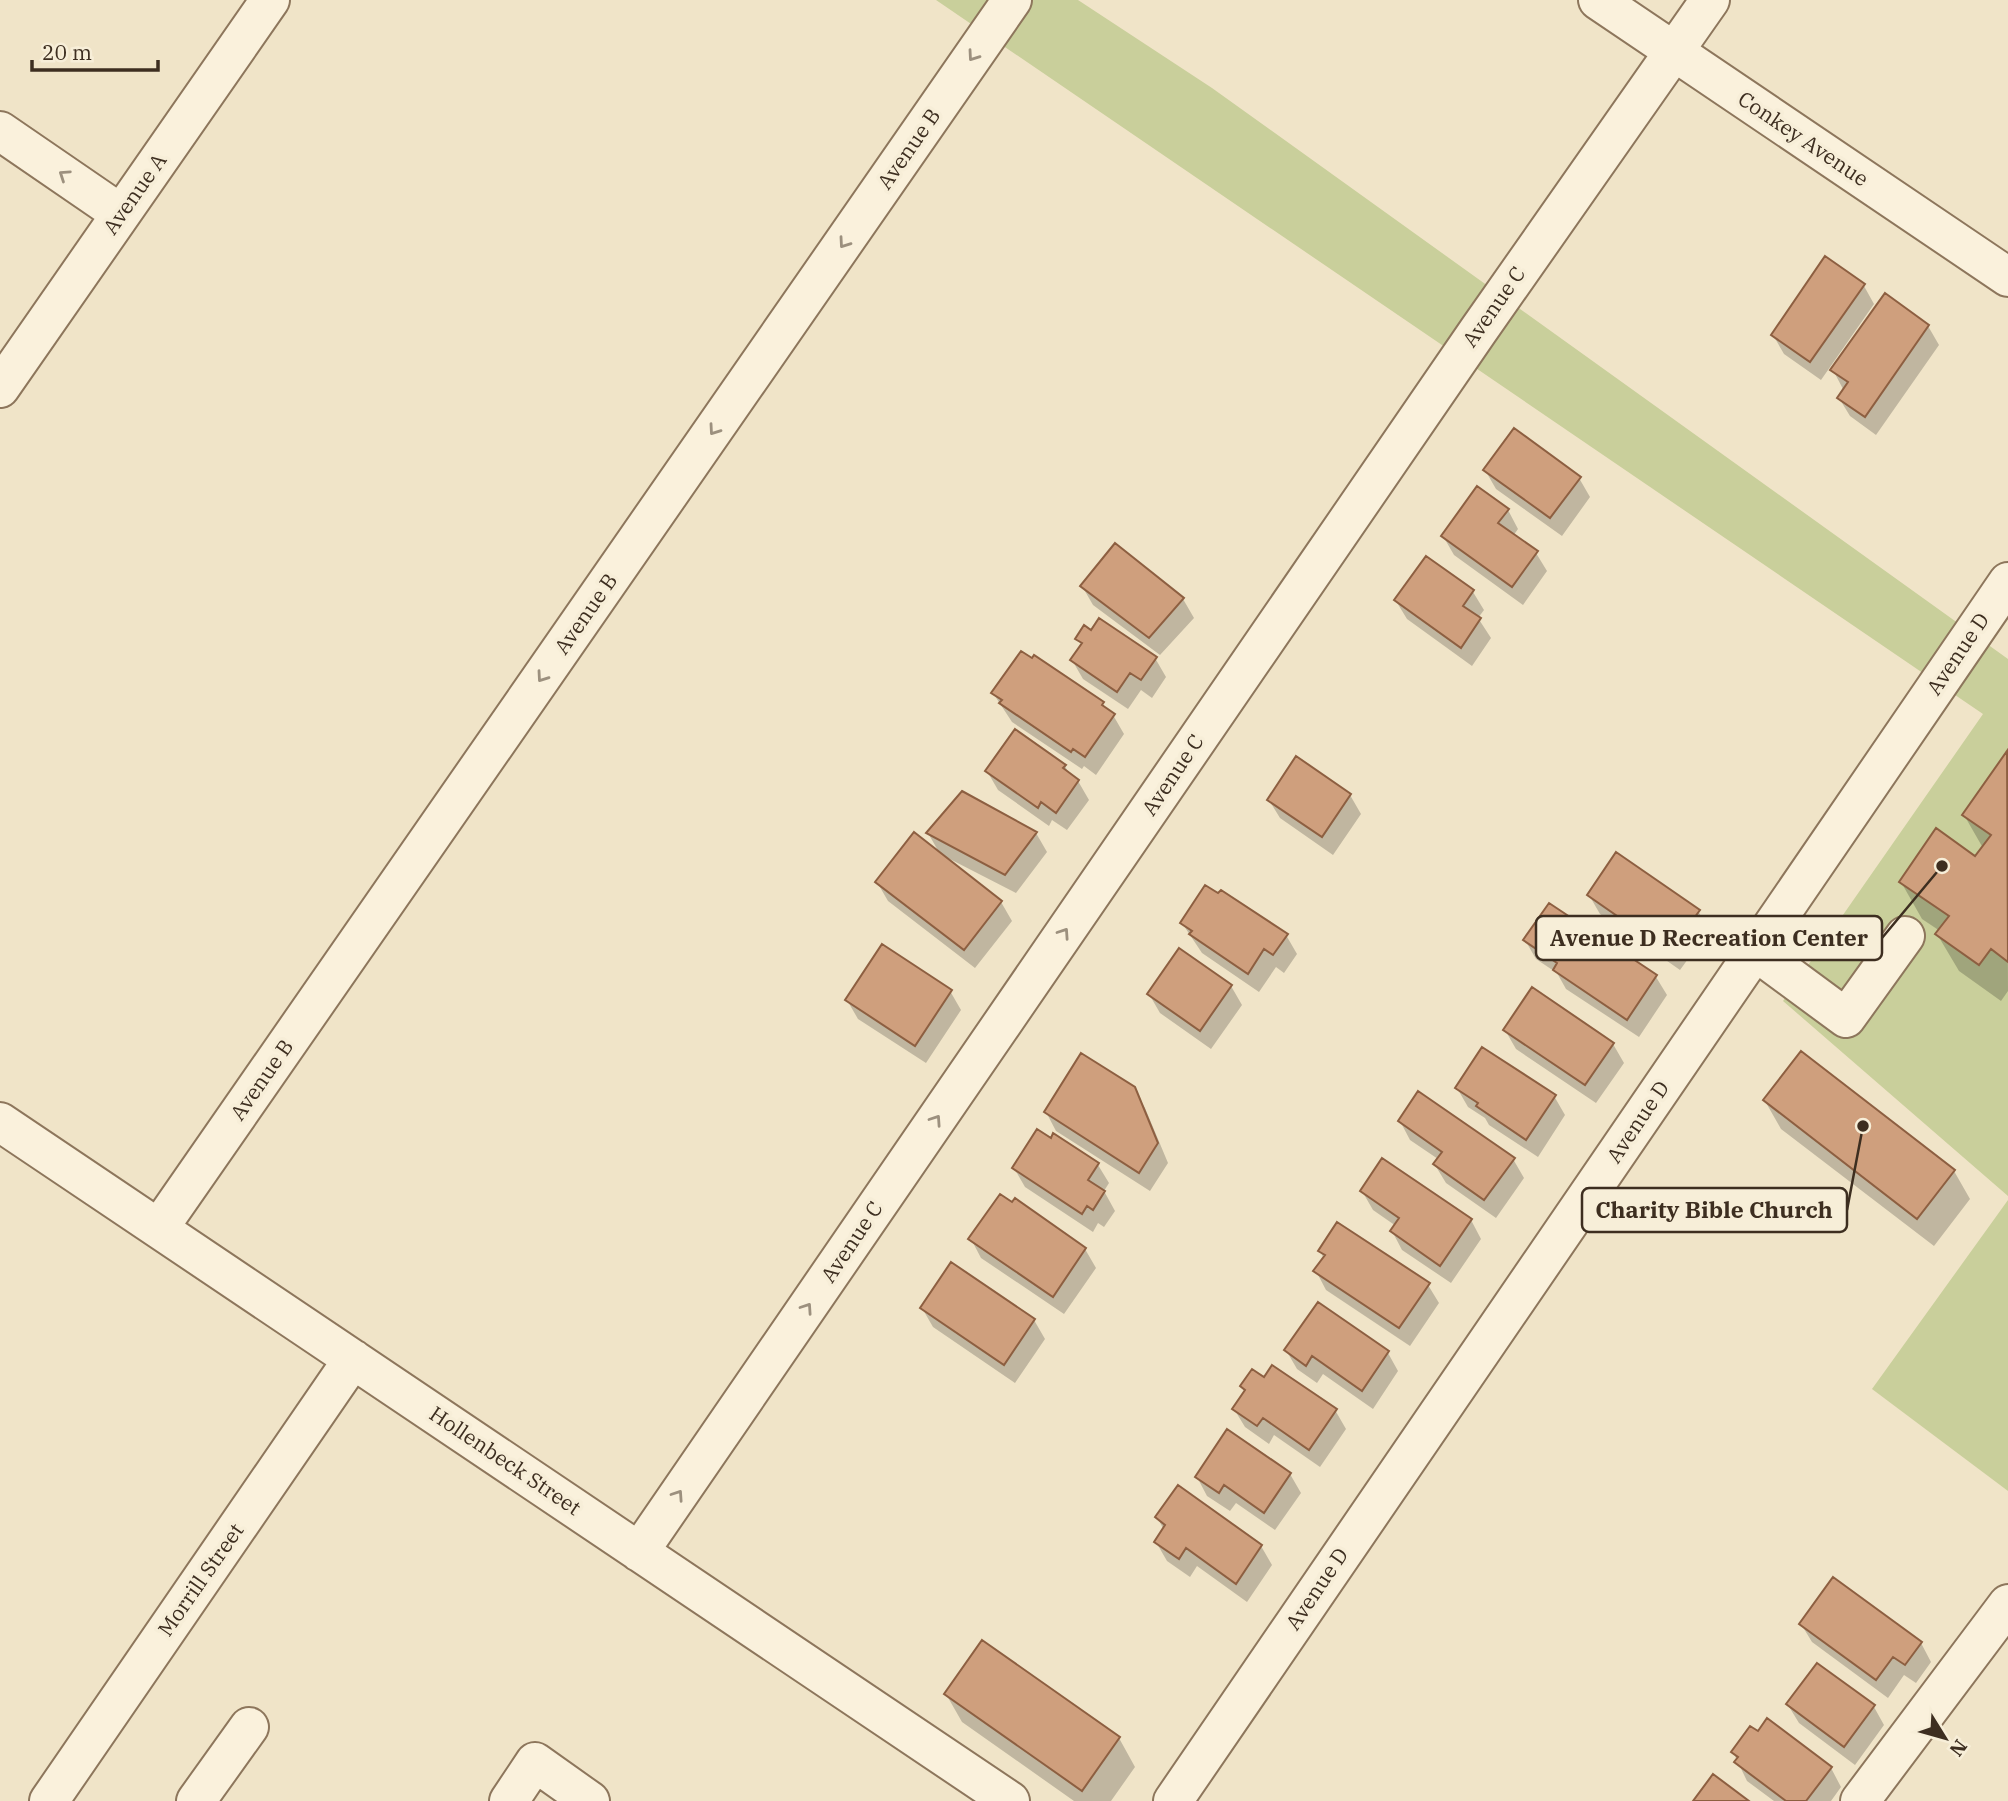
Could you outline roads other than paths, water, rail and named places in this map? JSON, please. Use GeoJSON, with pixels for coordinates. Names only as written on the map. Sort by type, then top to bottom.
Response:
{"type":"FeatureCollection","features":[{"type":"Feature","properties":{"kind":"street","name":"Avenue B"},"geometry":{"type":"LineString","coordinates":[[159,1228],[1012,0]]}},
{"type":"Feature","properties":{"kind":"street","name":"Conkey Avenue"},"geometry":{"type":"LineString","coordinates":[[1598,0],[2008,277]]}},
{"type":"Feature","properties":{"kind":"street","name":"Avenue C"},"geometry":{"type":"LineString","coordinates":[[639,1552],[1470,342],[1710,0]]}},
{"type":"Feature","properties":{"kind":"street","name":"Avenue A"},"geometry":{"type":"LineString","coordinates":[[0,388],[263,2]]}},
{"type":"Feature","properties":{"kind":"street"},"geometry":{"type":"LineString","coordinates":[[0,131],[121,214]]}},
{"type":"Feature","properties":{"kind":"street","name":"Avenue D"},"geometry":{"type":"LineString","coordinates":[[1173,1801],[2008,582]]}},
{"type":"Feature","properties":{"kind":"street"},"geometry":{"type":"LineString","coordinates":[[1755,951],[1846,1018],[1905,936]]}},
{"type":"Feature","properties":{"kind":"street","name":"Hollenbeck Street"},"geometry":{"type":"LineString","coordinates":[[0,1122],[1010,1801]]}},
{"type":"Feature","properties":{"kind":"street","name":"Morrill Street"},"geometry":{"type":"LineString","coordinates":[[64,1795],[353,1359]]}},
{"type":"Feature","properties":{"kind":"street"},"geometry":{"type":"LineString","coordinates":[[1860,1801],[2008,1604]]}},
{"type":"Feature","properties":{"kind":"street"},"geometry":{"type":"LineString","coordinates":[[196,1801],[249,1727]]}},
{"type":"Feature","properties":{"kind":"street"},"geometry":{"type":"LineString","coordinates":[[509,1801],[534,1762],[590,1801]]}},
{"type":"Feature","properties":{"kind":"place","name":"Avenue D Recreation Center"},"geometry":{"type":"Point","coordinates":[1942,866]}},
{"type":"Feature","properties":{"kind":"place","name":"Charity Bible Church"},"geometry":{"type":"Point","coordinates":[1863,1126]}}]}
